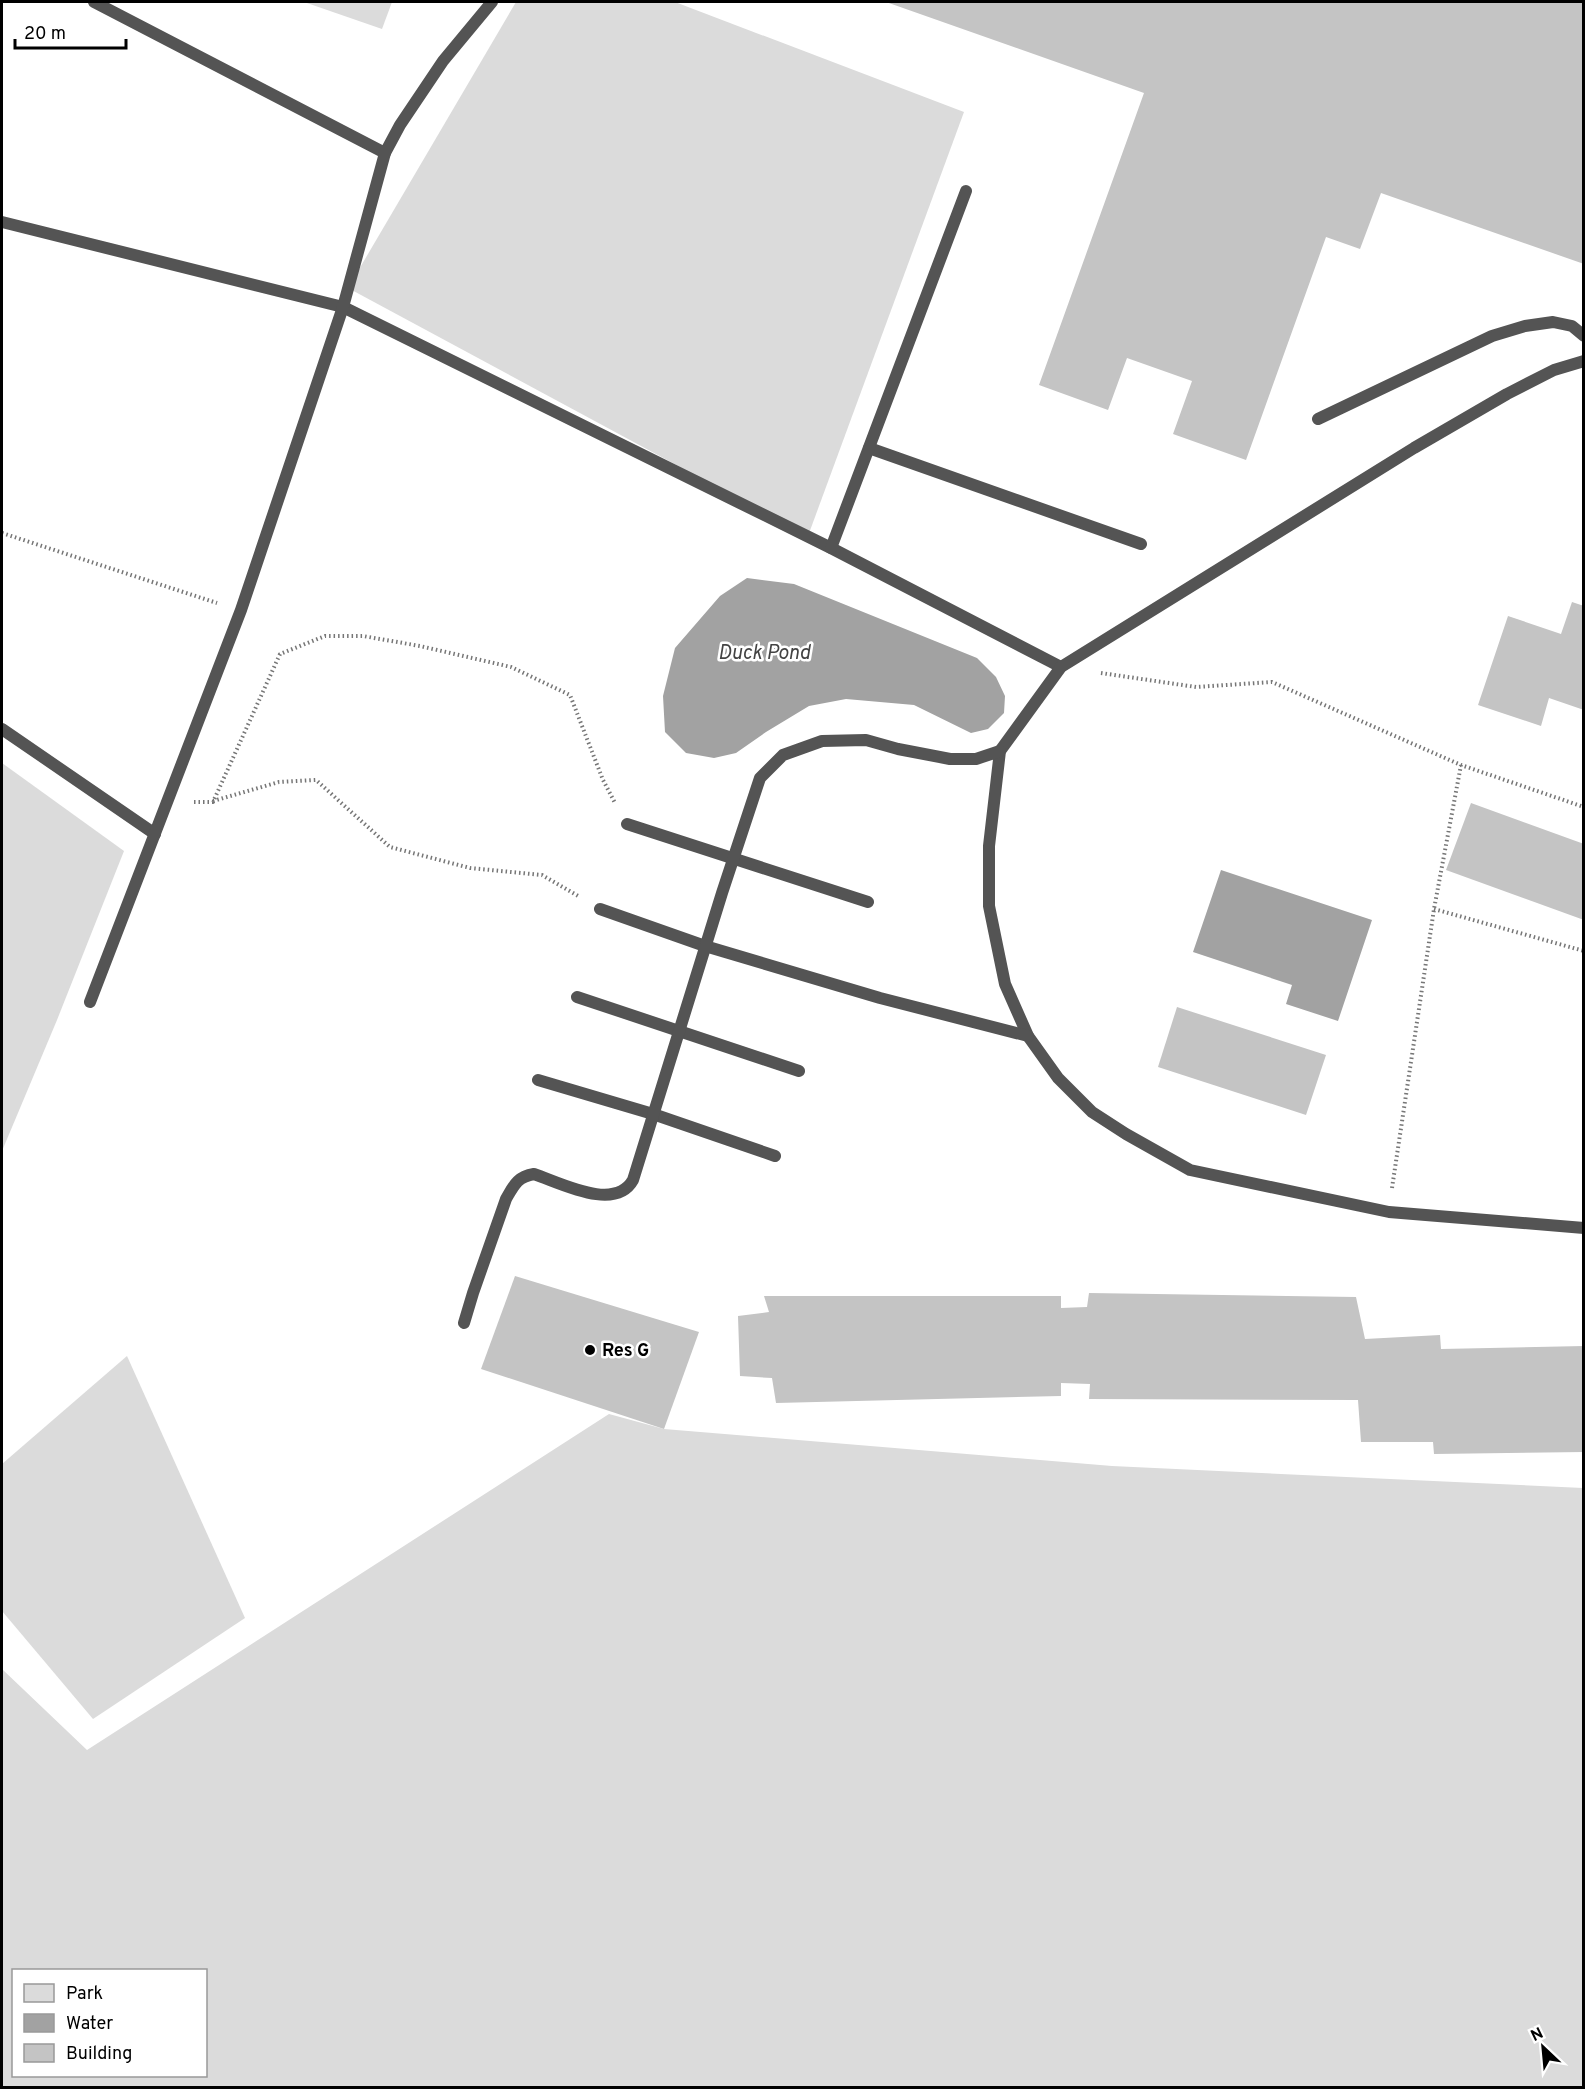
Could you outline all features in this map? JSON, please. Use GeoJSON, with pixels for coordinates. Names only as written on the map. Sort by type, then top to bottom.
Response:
{"type":"FeatureCollection","features":[{"type":"Feature","properties":{"kind":"lane"},"geometry":{"type":"LineString","coordinates":[[94,2],[385,153]]}},
{"type":"Feature","properties":{"kind":"lane"},"geometry":{"type":"LineString","coordinates":[[90,1002],[241,610],[343,307],[385,153],[400,125],[443,61],[492,2]]}},
{"type":"Feature","properties":{"kind":"lane"},"geometry":{"type":"LineString","coordinates":[[831,548],[966,191]]}},
{"type":"Feature","properties":{"kind":"lane"},"geometry":{"type":"LineString","coordinates":[[2,222],[343,307],[831,548],[1061,667]]}},
{"type":"Feature","properties":{"kind":"lane"},"geometry":{"type":"LineString","coordinates":[[1318,419],[1492,336],[1525,326],[1553,322],[1572,326],[1584,336]]}},
{"type":"Feature","properties":{"kind":"lane"},"geometry":{"type":"LineString","coordinates":[[1584,361],[1554,370],[1507,394],[1414,448],[1061,667],[1000,751],[989,846],[989,906],[1005,984],[1028,1036],[1058,1078],[1092,1112],[1126,1134],[1190,1170],[1389,1212],[1584,1228]]}},
{"type":"Feature","properties":{"kind":"lane"},"geometry":{"type":"LineString","coordinates":[[869,447],[1142,544]]}},
{"type":"Feature","properties":{"kind":"lane"},"geometry":{"type":"LineString","coordinates":[[2,729],[155,834]]}},
{"type":"Feature","properties":{"kind":"lane"},"geometry":{"type":"LineString","coordinates":[[464,1323],[506,1199],[513,1185],[524,1176],[534,1174],[600,1196],[622,1192],[629,1188],[760,778],[783,755],[822,741],[866,740],[950,759],[976,759],[1000,751]]}},
{"type":"Feature","properties":{"kind":"lane"},"geometry":{"type":"LineString","coordinates":[[627,824],[868,902]]}},
{"type":"Feature","properties":{"kind":"lane"},"geometry":{"type":"LineString","coordinates":[[600,909],[705,946],[880,998],[1028,1036]]}},
{"type":"Feature","properties":{"kind":"lane"},"geometry":{"type":"LineString","coordinates":[[577,997],[799,1071]]}},
{"type":"Feature","properties":{"kind":"lane"},"geometry":{"type":"LineString","coordinates":[[538,1080],[653,1114],[775,1155]]}},
{"type":"Feature","properties":{"kind":"path"},"geometry":{"type":"LineString","coordinates":[[2,533],[241,610]]}},
{"type":"Feature","properties":{"kind":"path"},"geometry":{"type":"LineString","coordinates":[[213,802],[280,654],[325,636],[363,636],[420,646],[511,667],[570,695],[603,780],[627,824]]}},
{"type":"Feature","properties":{"kind":"path"},"geometry":{"type":"LineString","coordinates":[[1061,667],[1196,687],[1272,682],[1461,765],[1584,807]]}},
{"type":"Feature","properties":{"kind":"path"},"geometry":{"type":"LineString","coordinates":[[1389,1212],[1434,909],[1461,765]]}},
{"type":"Feature","properties":{"kind":"path"},"geometry":{"type":"LineString","coordinates":[[167,803],[213,802],[279,782],[316,780],[390,847],[470,868],[542,875],[600,909]]}},
{"type":"Feature","properties":{"kind":"path"},"geometry":{"type":"LineString","coordinates":[[1434,909],[1584,951]]}},
{"type":"Feature","properties":{"kind":"green space"},"geometry":{"type":"Polygon","coordinates":[[[304,2],[392,2],[382,29],[304,2]]]}},
{"type":"Feature","properties":{"kind":"green space"},"geometry":{"type":"Polygon","coordinates":[[[516,2],[675,2],[964,112],[808,536],[348,288],[516,2]]]}},
{"type":"Feature","properties":{"kind":"green space"},"geometry":{"type":"Polygon","coordinates":[[[2,763],[124,851],[2,1151],[2,763]]]}},
{"type":"Feature","properties":{"kind":"green space"},"geometry":{"type":"Polygon","coordinates":[[[127,1356],[245,1618],[93,1719],[2,1611],[2,1464],[127,1356]]]}},
{"type":"Feature","properties":{"kind":"green space"},"geometry":{"type":"Polygon","coordinates":[[[609,1414],[664,1429],[1112,1466],[1583,1488],[1583,2087],[2,2087],[2,1669],[87,1750],[609,1414]]]}},
{"type":"Feature","properties":{"kind":"water","name":"Duck Pond"},"geometry":{"type":"Polygon","coordinates":[[[747,578],[794,584],[977,658],[996,677],[1005,696],[1004,713],[988,729],[971,733],[914,705],[846,699],[809,706],[736,753],[714,758],[686,753],[665,732],[663,696],[675,648],[720,596],[747,578]]]}},
{"type":"Feature","properties":{"kind":"water"},"geometry":{"type":"Polygon","coordinates":[[[1221,870],[1372,920],[1338,1021],[1286,1004],[1292,985],[1193,952],[1221,870]]]}},
{"type":"Feature","properties":{"kind":"building"},"geometry":{"type":"Polygon","coordinates":[[[886,2],[1584,2],[1584,264],[1381,193],[1360,249],[1326,237],[1246,460],[1173,434],[1192,381],[1127,358],[1108,410],[1039,385],[1144,93],[886,2]]]}},
{"type":"Feature","properties":{"kind":"building"},"geometry":{"type":"Polygon","coordinates":[[[1572,602],[1584,606],[1584,710],[1549,698],[1541,726],[1478,705],[1508,616],[1561,634],[1572,602]]]}},
{"type":"Feature","properties":{"kind":"building"},"geometry":{"type":"Polygon","coordinates":[[[1471,803],[1584,844],[1584,920],[1446,870],[1471,803]]]}},
{"type":"Feature","properties":{"kind":"building"},"geometry":{"type":"Polygon","coordinates":[[[1177,1007],[1326,1055],[1306,1115],[1158,1067],[1177,1007]]]}},
{"type":"Feature","properties":{"kind":"building","name":"Res G"},"geometry":{"type":"Polygon","coordinates":[[[515,1276],[699,1332],[664,1429],[481,1369],[515,1276]]]}},
{"type":"Feature","properties":{"kind":"building"},"geometry":{"type":"Polygon","coordinates":[[[1089,1293],[1356,1297],[1365,1339],[1440,1335],[1441,1349],[1584,1346],[1584,1452],[1434,1454],[1433,1442],[1361,1442],[1358,1400],[1089,1399],[1090,1384],[1061,1383],[1061,1396],[776,1403],[772,1378],[740,1376],[738,1316],[769,1312],[764,1296],[1061,1296],[1061,1308],[1087,1307],[1089,1293]]]}},
{"type":"Feature","properties":{"kind":"place","name":"Res G"},"geometry":{"type":"Point","coordinates":[590,1350]}}]}
